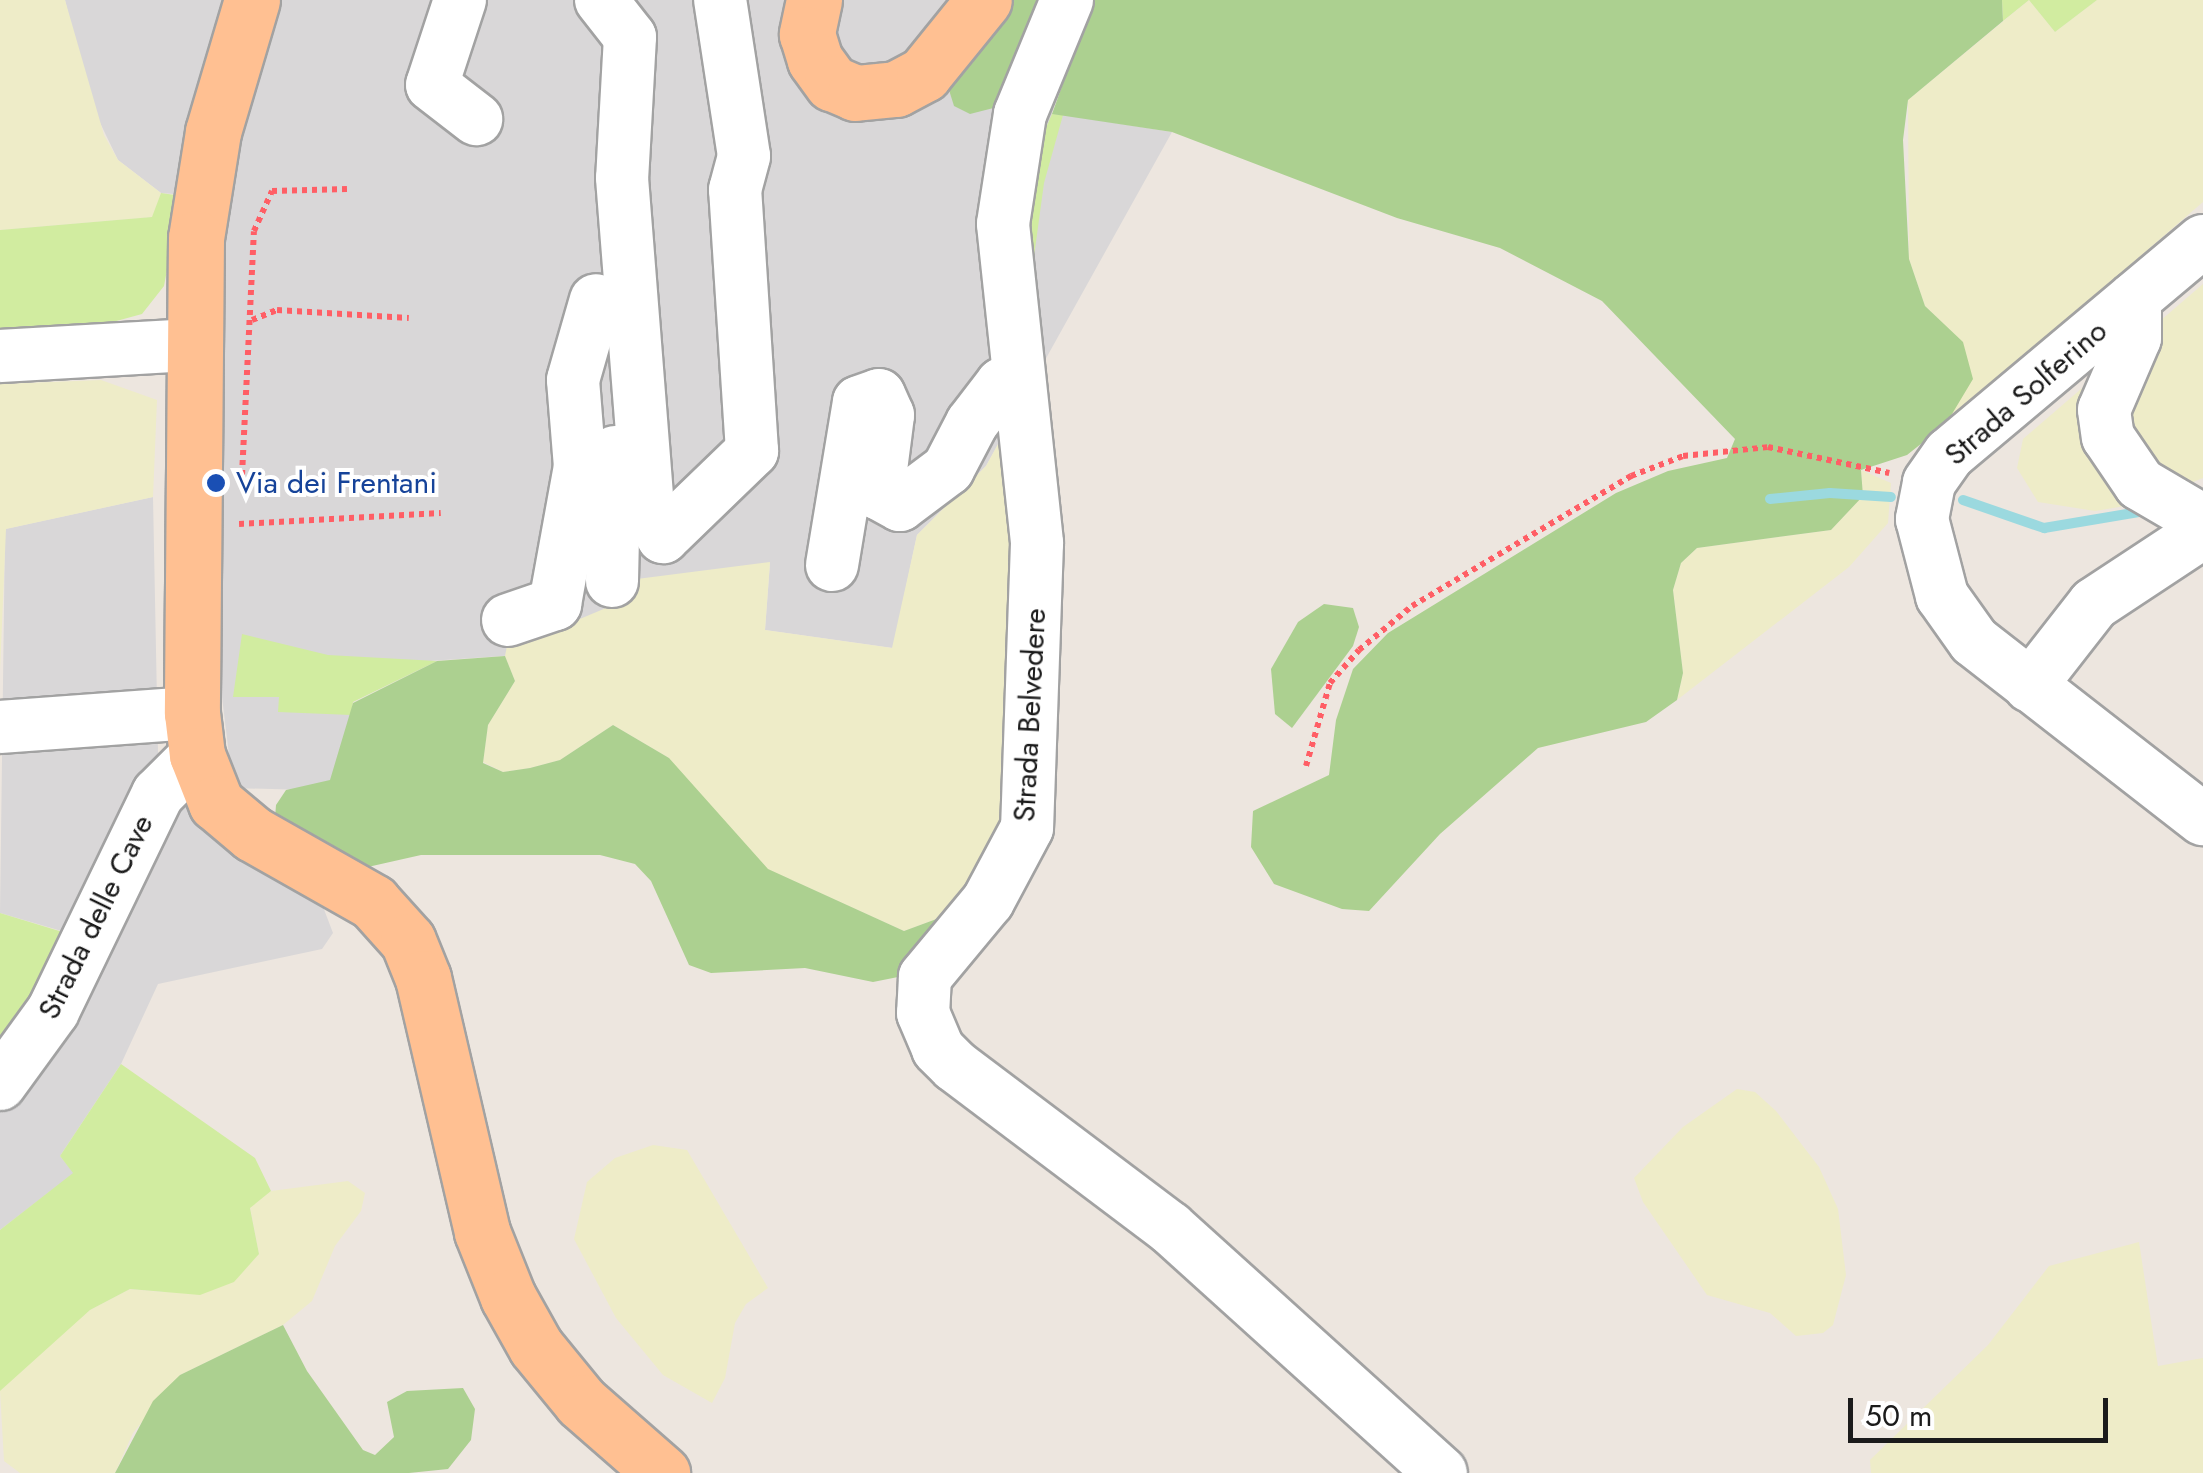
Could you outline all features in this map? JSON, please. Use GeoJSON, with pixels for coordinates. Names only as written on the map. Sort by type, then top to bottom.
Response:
{"type":"FeatureCollection","features":[{"type":"Feature","properties":{"kind":"main road"},"geometry":{"type":"LineString","coordinates":[[252,0],[213,132],[196,238],[194,734],[216,803],[253,834],[374,902],[408,941],[423,978],[482,1232],[508,1297],[536,1347],[580,1402],[662,1473]]}},
{"type":"Feature","properties":{"kind":"main road"},"geometry":{"type":"LineString","coordinates":[[814,0],[807,34],[815,60],[832,83],[854,93],[896,89],[924,74],[984,0]]}},
{"type":"Feature","properties":{"kind":"street"},"geometry":{"type":"LineString","coordinates":[[460,0],[432,85],[476,119]]}},
{"type":"Feature","properties":{"kind":"street"},"geometry":{"type":"LineString","coordinates":[[601,0],[630,37],[622,178],[648,509],[663,537],[752,451],[735,190],[744,156],[720,0]]}},
{"type":"Feature","properties":{"kind":"street","name":"Strada Belvedere"},"geometry":{"type":"LineString","coordinates":[[1067,0],[1020,114],[1007,176],[1004,255],[1038,580],[1026,828],[988,901],[925,977],[928,1030],[955,1066],[1184,1240],[1441,1473]]}},
{"type":"Feature","properties":{"kind":"street"},"geometry":{"type":"LineString","coordinates":[[508,620],[555,604],[580,467],[573,380],[596,300],[605,196],[622,178]]}},
{"type":"Feature","properties":{"kind":"street","name":"Strada Solferino"},"geometry":{"type":"LineString","coordinates":[[2203,240],[1949,454],[1929,484],[1922,519],[1942,596],[1974,641],[2203,818]]}},
{"type":"Feature","properties":{"kind":"street"},"geometry":{"type":"LineString","coordinates":[[2134,298],[2135,338],[2104,410],[2108,437],[2140,484],[2203,521]]}},
{"type":"Feature","properties":{"kind":"street"},"geometry":{"type":"LineString","coordinates":[[596,300],[616,458],[612,581]]}},
{"type":"Feature","properties":{"kind":"street"},"geometry":{"type":"LineString","coordinates":[[0,356],[193,344]]}},
{"type":"Feature","properties":{"kind":"street"},"geometry":{"type":"LineString","coordinates":[[832,565],[859,402],[879,395],[888,415],[878,493],[900,504],[948,470],[972,423],[1002,384],[1018,376]]}},
{"type":"Feature","properties":{"kind":"street"},"geometry":{"type":"LineString","coordinates":[[2030,686],[2094,604],[2203,532]]}},
{"type":"Feature","properties":{"kind":"street"},"geometry":{"type":"LineString","coordinates":[[0,727],[194,734]]}},
{"type":"Feature","properties":{"kind":"street","name":"Strada delle Cave"},"geometry":{"type":"LineString","coordinates":[[0,1084],[53,1010],[158,794],[194,734]]}},
{"type":"Feature","properties":{"kind":"path"},"geometry":{"type":"LineString","coordinates":[[242,485],[254,230],[272,191],[347,190]]}},
{"type":"Feature","properties":{"kind":"path"},"geometry":{"type":"LineString","coordinates":[[252,320],[278,310],[409,318]]}},
{"type":"Feature","properties":{"kind":"path"},"geometry":{"type":"LineString","coordinates":[[1306,766],[1330,683],[1359,650],[1412,606],[1631,476],[1683,456],[1768,447],[1929,484]]}},
{"type":"Feature","properties":{"kind":"path"},"geometry":{"type":"LineString","coordinates":[[237,541],[240,503]]}},
{"type":"Feature","properties":{"kind":"path"},"geometry":{"type":"LineString","coordinates":[[239,521],[441,513]]}},
{"type":"Feature","properties":{"kind":"shaded area"},"geometry":{"type":"Polygon","coordinates":[[[0,0],[65,0],[104,135],[118,160],[161,193],[153,217],[0,230],[0,0]]]}},
{"type":"Feature","properties":{"kind":"shaded area"},"geometry":{"type":"Polygon","coordinates":[[[65,0],[1093,0],[1052,113],[1172,132],[986,466],[917,535],[893,648],[765,630],[770,563],[617,648],[356,666],[343,791],[233,788],[218,664],[226,198],[161,193],[118,160],[90,102],[65,0]]]}},
{"type":"Feature","properties":{"kind":"shaded area"},"geometry":{"type":"Polygon","coordinates":[[[2029,0],[2055,32],[2097,0],[2203,0],[2203,202],[1946,424],[1963,343],[1925,306],[1909,259],[1908,100],[2029,0]]]}},
{"type":"Feature","properties":{"kind":"shaded area"},"geometry":{"type":"Polygon","coordinates":[[[2203,284],[2203,478],[2137,504],[2095,511],[2038,502],[2017,468],[2023,439],[2203,284]]]}},
{"type":"Feature","properties":{"kind":"shaded area"},"geometry":{"type":"Polygon","coordinates":[[[101,380],[157,400],[153,497],[6,529],[0,671],[0,384],[101,380]]]}},
{"type":"Feature","properties":{"kind":"shaded area"},"geometry":{"type":"Polygon","coordinates":[[[1009,424],[1012,825],[950,914],[904,931],[674,827],[669,758],[613,725],[560,760],[503,772],[483,762],[488,725],[515,681],[505,656],[509,636],[568,624],[613,605],[629,580],[770,562],[765,630],[892,648],[917,535],[986,466],[1009,424]]]}},
{"type":"Feature","properties":{"kind":"shaded area"},"geometry":{"type":"Polygon","coordinates":[[[1861,470],[1891,483],[1888,523],[1849,567],[1677,700],[1683,673],[1673,590],[1681,563],[1697,548],[1831,530],[1863,496],[1861,470]]]}},
{"type":"Feature","properties":{"kind":"shaded area"},"geometry":{"type":"Polygon","coordinates":[[[153,497],[158,752],[222,834],[317,891],[333,933],[322,949],[158,984],[121,1064],[60,1156],[74,1173],[0,1230],[0,1059],[65,932],[0,913],[5,529],[153,497]]]}},
{"type":"Feature","properties":{"kind":"shaded area"},"geometry":{"type":"Polygon","coordinates":[[[1737,1089],[1755,1092],[1776,1111],[1819,1167],[1838,1209],[1846,1275],[1833,1325],[1823,1333],[1796,1336],[1770,1313],[1707,1295],[1643,1202],[1634,1178],[1683,1127],[1737,1089]]]}},
{"type":"Feature","properties":{"kind":"shaded area"},"geometry":{"type":"Polygon","coordinates":[[[653,1145],[687,1150],[768,1288],[746,1304],[735,1323],[725,1378],[712,1403],[663,1375],[616,1318],[574,1239],[587,1182],[615,1158],[653,1145]]]}},
{"type":"Feature","properties":{"kind":"shaded area"},"geometry":{"type":"Polygon","coordinates":[[[348,1181],[365,1193],[361,1211],[335,1246],[312,1301],[283,1325],[180,1375],[133,1433],[115,1473],[20,1473],[4,1461],[0,1391],[90,1310],[130,1289],[162,1292],[259,1254],[250,1207],[271,1191],[348,1181]]]}},
{"type":"Feature","properties":{"kind":"shaded area"},"geometry":{"type":"Polygon","coordinates":[[[2139,1242],[2158,1366],[2203,1358],[2203,1473],[1871,1473],[1870,1460],[1988,1345],[2049,1266],[2139,1242]]]}},
{"type":"Feature","properties":{"kind":"green space"},"geometry":{"type":"Polygon","coordinates":[[[1000,0],[1058,0],[1009,104],[970,114],[954,106],[949,90],[1000,0]]]}},
{"type":"Feature","properties":{"kind":"green space"},"geometry":{"type":"Polygon","coordinates":[[[1093,0],[2002,0],[2003,21],[1908,100],[1903,140],[1909,259],[1925,306],[1963,342],[1973,379],[1946,424],[1907,455],[1861,470],[1863,496],[1831,530],[1697,548],[1681,563],[1673,590],[1683,673],[1677,700],[1646,722],[1538,748],[1440,834],[1369,911],[1342,909],[1274,884],[1251,847],[1253,811],[1329,775],[1336,720],[1353,669],[1388,633],[1616,493],[1668,471],[1727,458],[1735,439],[1602,301],[1500,248],[1397,218],[1172,132],[1052,114],[1093,0]]]}},
{"type":"Feature","properties":{"kind":"green space"},"geometry":{"type":"Polygon","coordinates":[[[2002,0],[2029,0],[2003,21],[2002,0]]]}},
{"type":"Feature","properties":{"kind":"green space"},"geometry":{"type":"Polygon","coordinates":[[[2029,0],[2097,0],[2055,32],[2029,0]]]}},
{"type":"Feature","properties":{"kind":"green space"},"geometry":{"type":"Polygon","coordinates":[[[1052,114],[1063,115],[1044,183],[1030,286],[1024,260],[1034,155],[1052,114]]]}},
{"type":"Feature","properties":{"kind":"green space"},"geometry":{"type":"Polygon","coordinates":[[[161,193],[175,195],[175,228],[164,286],[142,314],[65,335],[0,333],[0,230],[152,217],[161,193]]]}},
{"type":"Feature","properties":{"kind":"green space"},"geometry":{"type":"Polygon","coordinates":[[[1324,604],[1353,608],[1359,627],[1353,646],[1292,728],[1275,714],[1271,669],[1298,622],[1324,604]]]}},
{"type":"Feature","properties":{"kind":"green space"},"geometry":{"type":"Polygon","coordinates":[[[242,634],[328,655],[437,661],[353,702],[351,715],[278,712],[279,697],[233,697],[242,634]]]}},
{"type":"Feature","properties":{"kind":"green space"},"geometry":{"type":"Polygon","coordinates":[[[505,656],[515,681],[488,725],[483,763],[503,772],[560,760],[613,725],[669,758],[768,869],[904,931],[950,914],[898,977],[873,982],[805,968],[711,973],[689,965],[651,881],[635,864],[600,855],[421,855],[350,871],[274,831],[276,805],[286,790],[330,780],[353,703],[437,661],[505,656]]]}},
{"type":"Feature","properties":{"kind":"green space"},"geometry":{"type":"Polygon","coordinates":[[[0,913],[66,933],[0,1059],[0,913]]]}},
{"type":"Feature","properties":{"kind":"green space"},"geometry":{"type":"Polygon","coordinates":[[[121,1064],[255,1158],[271,1191],[250,1208],[259,1254],[234,1282],[200,1295],[130,1289],[90,1310],[0,1391],[0,1230],[73,1173],[60,1156],[121,1064]]]}},
{"type":"Feature","properties":{"kind":"green space"},"geometry":{"type":"Polygon","coordinates":[[[283,1325],[307,1371],[363,1450],[375,1455],[394,1437],[387,1402],[407,1391],[463,1388],[475,1409],[471,1440],[448,1469],[409,1473],[115,1473],[153,1401],[180,1375],[283,1325]]]}},
{"type":"Feature","properties":{"kind":"waterway"},"geometry":{"type":"LineString","coordinates":[[1770,499],[1830,493],[1891,497]]}},
{"type":"Feature","properties":{"kind":"waterway"},"geometry":{"type":"LineString","coordinates":[[1963,500],[2044,528],[2150,510]]}},
{"type":"Feature","properties":{"kind":"place","name":"Via dei Frentani"},"geometry":{"type":"Point","coordinates":[216,483]}}]}
